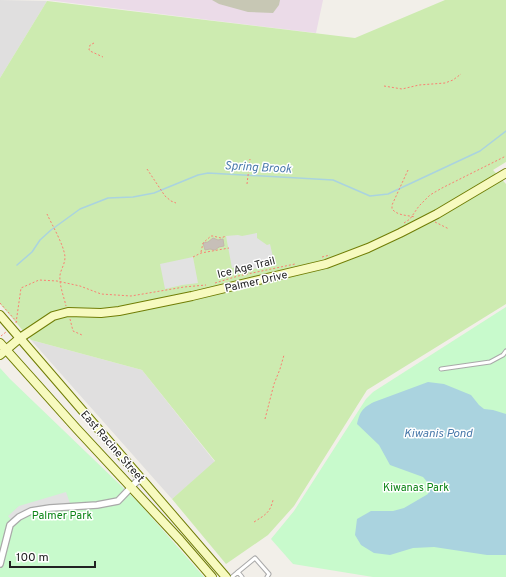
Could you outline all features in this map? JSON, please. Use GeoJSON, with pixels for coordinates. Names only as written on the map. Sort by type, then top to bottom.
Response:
{"type":"FeatureCollection","features":[{"type":"Feature","properties":{"kind":"main road","name":"Palmer Drive"},"geometry":{"type":"LineString","coordinates":[[3,352],[20,338],[53,316],[68,312],[119,312],[326,264],[368,248],[400,233],[437,214],[506,173]]}},
{"type":"Feature","properties":{"kind":"main road","name":"East Racine Street"},"geometry":{"type":"LineString","coordinates":[[0,315],[14,325],[20,338],[226,577]]}},
{"type":"Feature","properties":{"kind":"main road","name":"East Racine Street"},"geometry":{"type":"LineString","coordinates":[[0,343],[3,352],[132,487],[212,577]]}},
{"type":"Feature","properties":{"kind":"street"},"geometry":{"type":"LineString","coordinates":[[0,564],[10,525],[18,517],[31,511],[50,508],[97,505],[118,501],[140,478]]}},
{"type":"Feature","properties":{"kind":"lane"},"geometry":{"type":"LineString","coordinates":[[441,369],[490,362],[503,355],[506,350]]}},
{"type":"Feature","properties":{"kind":"lane"},"geometry":{"type":"LineString","coordinates":[[232,577],[255,558],[269,574],[267,577]]}},
{"type":"Feature","properties":{"kind":"lane"},"geometry":{"type":"LineString","coordinates":[[238,572],[242,577]]}},
{"type":"Feature","properties":{"kind":"path"},"geometry":{"type":"LineString","coordinates":[[94,42],[90,45],[89,50],[103,57]]}},
{"type":"Feature","properties":{"kind":"path"},"geometry":{"type":"LineString","coordinates":[[384,86],[402,89],[420,85],[445,83],[454,80],[461,74]]}},
{"type":"Feature","properties":{"kind":"path"},"geometry":{"type":"LineString","coordinates":[[401,225],[410,219],[419,206],[430,195],[506,156]]}},
{"type":"Feature","properties":{"kind":"path"},"geometry":{"type":"LineString","coordinates":[[247,184],[250,159]]}},
{"type":"Feature","properties":{"kind":"path"},"geometry":{"type":"LineString","coordinates":[[147,169],[165,196],[176,203]]}},
{"type":"Feature","properties":{"kind":"path"},"geometry":{"type":"LineString","coordinates":[[395,199],[408,170]]}},
{"type":"Feature","properties":{"kind":"path"},"geometry":{"type":"LineString","coordinates":[[47,214],[60,242],[65,258],[60,274],[60,282],[73,331],[82,335]]}},
{"type":"Feature","properties":{"kind":"path"},"geometry":{"type":"LineString","coordinates":[[201,253],[203,243],[211,236],[221,238],[226,236]]}},
{"type":"Feature","properties":{"kind":"path"},"geometry":{"type":"LineString","coordinates":[[193,257],[201,253],[229,248]]}},
{"type":"Feature","properties":{"kind":"path"},"geometry":{"type":"LineString","coordinates":[[317,259],[332,254]]}},
{"type":"Feature","properties":{"kind":"path","name":"Ice Age Trail"},"geometry":{"type":"LineString","coordinates":[[214,283],[254,272],[296,264]]}},
{"type":"Feature","properties":{"kind":"path","name":"Ice Age Trail"},"geometry":{"type":"LineString","coordinates":[[14,325],[21,288],[39,280],[80,286],[101,294],[131,296],[184,287],[207,285]]}},
{"type":"Feature","properties":{"kind":"path"},"geometry":{"type":"LineString","coordinates":[[0,303],[14,325],[0,337]]}},
{"type":"Feature","properties":{"kind":"path"},"geometry":{"type":"LineString","coordinates":[[265,419],[274,384],[284,355]]}},
{"type":"Feature","properties":{"kind":"path"},"geometry":{"type":"LineString","coordinates":[[254,522],[266,515],[273,500]]}},
{"type":"Feature","properties":{"kind":"shaded area"},"geometry":{"type":"Polygon","coordinates":[[[0,0],[47,1],[0,78],[0,0]]]}},
{"type":"Feature","properties":{"kind":"shaded area"},"geometry":{"type":"Polygon","coordinates":[[[47,0],[323,0],[316,33],[47,0]]]}},
{"type":"Feature","properties":{"kind":"shaded area"},"geometry":{"type":"Polygon","coordinates":[[[212,0],[280,0],[279,5],[273,13],[248,12],[219,4],[212,0]]]}},
{"type":"Feature","properties":{"kind":"shaded area"},"geometry":{"type":"Polygon","coordinates":[[[257,233],[257,238],[267,245],[270,244],[275,266],[237,271],[237,267],[232,268],[226,236],[242,236],[257,233]]]}},
{"type":"Feature","properties":{"kind":"shaded area"},"geometry":{"type":"Polygon","coordinates":[[[193,257],[198,283],[165,289],[160,264],[193,257]]]}},
{"type":"Feature","properties":{"kind":"shaded area"},"geometry":{"type":"Polygon","coordinates":[[[31,340],[142,370],[215,462],[172,499],[31,340]]]}},
{"type":"Feature","properties":{"kind":"shaded area"},"geometry":{"type":"Polygon","coordinates":[[[66,492],[71,506],[31,511],[13,522],[8,516],[19,506],[66,492]]]}},
{"type":"Feature","properties":{"kind":"green space"},"geometry":{"type":"Polygon","coordinates":[[[445,0],[506,0],[506,162],[493,170],[506,184],[506,304],[367,390],[294,506],[268,535],[226,564],[172,499],[215,461],[142,370],[31,340],[0,304],[0,78],[47,1],[355,38],[445,0]]]}},
{"type":"Feature","properties":{"kind":"green space","name":"Kiwanas Park"},"geometry":{"type":"Polygon","coordinates":[[[506,307],[506,577],[373,577],[293,564],[271,539],[294,511],[366,399],[373,392],[506,307]]]}},
{"type":"Feature","properties":{"kind":"green space","name":"Palmer Park"},"geometry":{"type":"Polygon","coordinates":[[[0,368],[139,503],[204,577],[0,577],[0,368]]]}},
{"type":"Feature","properties":{"kind":"water","name":"Kiwanis Pond"},"geometry":{"type":"Polygon","coordinates":[[[428,382],[444,384],[471,395],[484,409],[506,414],[506,555],[487,555],[434,547],[413,548],[390,555],[374,553],[361,545],[355,535],[357,519],[371,511],[393,511],[404,508],[428,494],[430,485],[423,477],[390,465],[379,445],[357,424],[362,411],[370,404],[428,382]]]}},
{"type":"Feature","properties":{"kind":"building"},"geometry":{"type":"Polygon","coordinates":[[[213,238],[218,240],[223,239],[224,246],[215,250],[205,250],[203,243],[208,242],[213,238]]]}},
{"type":"Feature","properties":{"kind":"waterway","name":"Spring Brook"},"geometry":{"type":"LineString","coordinates":[[17,265],[32,252],[40,240],[51,230],[80,209],[108,198],[133,197],[154,193],[198,175],[208,173],[333,180],[370,196],[388,194],[480,151],[506,131]]}}]}
